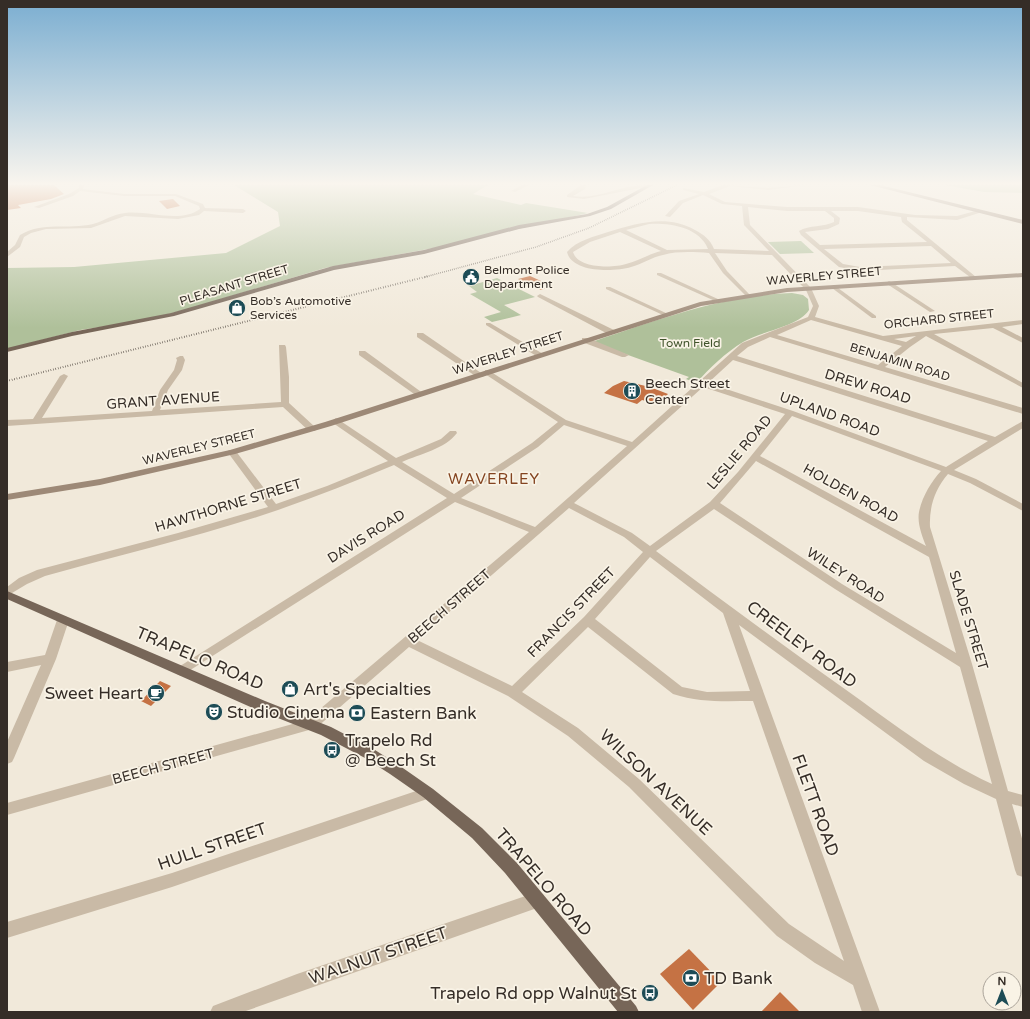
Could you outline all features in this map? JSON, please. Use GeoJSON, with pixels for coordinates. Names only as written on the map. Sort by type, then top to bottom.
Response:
{"type":"FeatureCollection","features":[{"type":"Feature","properties":{"kind":"main road","name":"PLEASANT STREET"},"geometry":{"type":"LineString","coordinates":[[7,350],[64,336],[179,314],[333,268],[436,250],[499,233]]}},
{"type":"Feature","properties":{"kind":"main road","name":"TRAPELO ROAD"},"geometry":{"type":"LineString","coordinates":[[7,595],[181,671],[311,724],[370,754],[428,793],[478,833],[511,868],[630,1012]]}},
{"type":"Feature","properties":{"kind":"street"},"geometry":{"type":"LineString","coordinates":[[7,255],[18,246],[22,236],[30,233]]}},
{"type":"Feature","properties":{"kind":"street"},"geometry":{"type":"LineString","coordinates":[[613,233],[596,238],[572,250],[570,252],[571,257],[578,262],[607,268],[627,266],[666,252],[772,252]]}},
{"type":"Feature","properties":{"kind":"street"},"geometry":{"type":"LineString","coordinates":[[627,233],[666,252]]}},
{"type":"Feature","properties":{"kind":"street"},"geometry":{"type":"LineString","coordinates":[[696,233],[706,238],[712,252],[725,272],[747,295]]}},
{"type":"Feature","properties":{"kind":"street"},"geometry":{"type":"LineString","coordinates":[[754,233],[809,289],[816,306],[811,318]]}},
{"type":"Feature","properties":{"kind":"street"},"geometry":{"type":"LineString","coordinates":[[803,233],[841,266],[851,268],[958,264]]}},
{"type":"Feature","properties":{"kind":"street"},"geometry":{"type":"LineString","coordinates":[[917,233],[974,278]]}},
{"type":"Feature","properties":{"kind":"street"},"geometry":{"type":"LineString","coordinates":[[820,248],[932,244]]}},
{"type":"Feature","properties":{"kind":"street"},"geometry":{"type":"LineString","coordinates":[[659,274],[717,300]]}},
{"type":"Feature","properties":{"kind":"street","name":"WAVERLEY STREET"},"geometry":{"type":"LineString","coordinates":[[7,497],[100,482],[232,452],[312,429],[665,314],[717,300],[747,295],[809,289],[1023,275]]}},
{"type":"Feature","properties":{"kind":"street"},"geometry":{"type":"LineString","coordinates":[[889,283],[932,311]]}},
{"type":"Feature","properties":{"kind":"street"},"geometry":{"type":"LineString","coordinates":[[834,287],[874,317]]}},
{"type":"Feature","properties":{"kind":"street"},"geometry":{"type":"LineString","coordinates":[[608,288],[665,314]]}},
{"type":"Feature","properties":{"kind":"street"},"geometry":{"type":"LineString","coordinates":[[540,296],[611,332]]}},
{"type":"Feature","properties":{"kind":"street","name":"BEECH STREET"},"geometry":{"type":"LineString","coordinates":[[7,809],[311,724],[568,504],[745,346],[811,318]]}},
{"type":"Feature","properties":{"kind":"street","name":"ORCHARD STREET"},"geometry":{"type":"LineString","coordinates":[[811,318],[883,338],[1023,322]]}},
{"type":"Feature","properties":{"kind":"street"},"geometry":{"type":"LineString","coordinates":[[488,324],[541,355]]}},
{"type":"Feature","properties":{"kind":"street"},"geometry":{"type":"LineString","coordinates":[[994,325],[1023,341]]}},
{"type":"Feature","properties":{"kind":"street"},"geometry":{"type":"LineString","coordinates":[[879,368],[907,345],[926,333],[1023,386]]}},
{"type":"Feature","properties":{"kind":"street"},"geometry":{"type":"LineString","coordinates":[[420,335],[563,422],[634,445]]}},
{"type":"Feature","properties":{"kind":"street","name":"BENJAMIN ROAD"},"geometry":{"type":"LineString","coordinates":[[770,335],[1023,411]]}},
{"type":"Feature","properties":{"kind":"street"},"geometry":{"type":"LineString","coordinates":[[883,338],[907,345]]}},
{"type":"Feature","properties":{"kind":"street"},"geometry":{"type":"LineString","coordinates":[[585,340],[625,355]]}},
{"type":"Feature","properties":{"kind":"street"},"geometry":{"type":"LineString","coordinates":[[282,347],[285,377],[284,404],[312,429]]}},
{"type":"Feature","properties":{"kind":"street"},"geometry":{"type":"LineString","coordinates":[[362,353],[420,394]]}},
{"type":"Feature","properties":{"kind":"street","name":"DREW ROAD"},"geometry":{"type":"LineString","coordinates":[[732,357],[996,441]]}},
{"type":"Feature","properties":{"kind":"street"},"geometry":{"type":"LineString","coordinates":[[155,413],[166,386],[180,366],[182,360],[180,358]]}},
{"type":"Feature","properties":{"kind":"street"},"geometry":{"type":"LineString","coordinates":[[36,421],[64,376]]}},
{"type":"Feature","properties":{"kind":"street","name":"UPLAND ROAD"},"geometry":{"type":"LineString","coordinates":[[703,384],[790,413],[947,470],[973,481],[1023,508]]}},
{"type":"Feature","properties":{"kind":"street","name":"GRANT AVENUE"},"geometry":{"type":"LineString","coordinates":[[7,423],[284,404]]}},
{"type":"Feature","properties":{"kind":"street","name":"LESLIE ROAD"},"geometry":{"type":"LineString","coordinates":[[650,551],[714,504],[741,474],[790,413]]}},
{"type":"Feature","properties":{"kind":"street"},"geometry":{"type":"LineString","coordinates":[[336,421],[454,498],[535,531]]}},
{"type":"Feature","properties":{"kind":"street","name":"DAVIS ROAD"},"geometry":{"type":"LineString","coordinates":[[181,671],[454,498],[535,445],[563,422]]}},
{"type":"Feature","properties":{"kind":"street","name":"SLADE STREET"},"geometry":{"type":"LineString","coordinates":[[1023,424],[947,470],[935,483],[924,513],[925,527],[966,664],[1023,870]]}},
{"type":"Feature","properties":{"kind":"street","name":"HAWTHORNE STREET"},"geometry":{"type":"LineString","coordinates":[[7,592],[23,581],[41,573],[189,533],[274,508],[397,462],[444,441],[453,433]]}},
{"type":"Feature","properties":{"kind":"street"},"geometry":{"type":"LineString","coordinates":[[232,452],[274,508]]}},
{"type":"Feature","properties":{"kind":"street","name":"HOLDEN ROAD"},"geometry":{"type":"LineString","coordinates":[[754,456],[933,555]]}},
{"type":"Feature","properties":{"kind":"street","name":"CREELEY ROAD"},"geometry":{"type":"LineString","coordinates":[[568,504],[608,523],[628,535],[858,707],[929,757],[969,780],[1002,795],[1023,801]]}},
{"type":"Feature","properties":{"kind":"street","name":"WILEY ROAD"},"geometry":{"type":"LineString","coordinates":[[714,504],[769,543],[882,616],[966,664]]}},
{"type":"Feature","properties":{"kind":"street","name":"FRANCIS STREET"},"geometry":{"type":"LineString","coordinates":[[513,693],[588,620],[650,551]]}},
{"type":"Feature","properties":{"kind":"street","name":"FLETT ROAD"},"geometry":{"type":"LineString","coordinates":[[727,609],[871,1012]]}},
{"type":"Feature","properties":{"kind":"street"},"geometry":{"type":"LineString","coordinates":[[7,758],[50,659],[63,620]]}},
{"type":"Feature","properties":{"kind":"street"},"geometry":{"type":"LineString","coordinates":[[588,620],[678,691],[687,695],[757,696]]}},
{"type":"Feature","properties":{"kind":"street","name":"WILSON AVENUE"},"geometry":{"type":"LineString","coordinates":[[407,641],[471,671],[513,693],[573,732],[634,783],[783,930],[821,958],[859,979]]}},
{"type":"Feature","properties":{"kind":"street"},"geometry":{"type":"LineString","coordinates":[[7,667],[50,659]]}},
{"type":"Feature","properties":{"kind":"street","name":"HULL STREET"},"geometry":{"type":"LineString","coordinates":[[7,930],[172,880],[428,793]]}},
{"type":"Feature","properties":{"kind":"street","name":"WALNUT STREET"},"geometry":{"type":"LineString","coordinates":[[220,1012],[297,983],[537,900]]}},
{"type":"Feature","properties":{"kind":"green space"},"geometry":{"type":"Polygon","coordinates":[[[267,233],[502,233],[439,247],[325,268],[184,310],[140,321],[80,330],[7,349],[7,268],[74,267],[226,253],[267,233]]]}},
{"type":"Feature","properties":{"kind":"green space"},"geometry":{"type":"Polygon","coordinates":[[[801,241],[814,253],[780,254],[768,242],[801,241]]]}},
{"type":"Feature","properties":{"kind":"green space"},"geometry":{"type":"Polygon","coordinates":[[[497,278],[535,297],[504,305],[521,315],[492,322],[484,317],[501,312],[470,294],[477,292],[469,286],[497,278]]]}},
{"type":"Feature","properties":{"kind":"green space","name":"Town Field"},"geometry":{"type":"Polygon","coordinates":[[[792,293],[803,295],[808,299],[809,310],[804,316],[788,325],[743,342],[718,361],[696,383],[686,379],[689,377],[592,342],[691,310],[741,298],[792,293]]]}},
{"type":"Feature","properties":{"kind":"building"},"geometry":{"type":"Polygon","coordinates":[[[530,276],[552,286],[541,290],[518,279],[530,276]]]}},
{"type":"Feature","properties":{"kind":"building","name":"Beech Street Center"},"geometry":{"type":"Polygon","coordinates":[[[624,381],[650,387],[668,394],[661,401],[657,400],[654,403],[642,400],[637,404],[604,393],[613,386],[624,381]]]}},
{"type":"Feature","properties":{"kind":"building","name":"Sweet Heart"},"geometry":{"type":"Polygon","coordinates":[[[160,681],[171,686],[151,706],[141,701],[160,681]]]}},
{"type":"Feature","properties":{"kind":"building","name":"TD Bank"},"geometry":{"type":"Polygon","coordinates":[[[689,949],[721,982],[693,1010],[660,974],[689,949]]]}},
{"type":"Feature","properties":{"kind":"building"},"geometry":{"type":"Polygon","coordinates":[[[780,992],[800,1012],[761,1012],[780,992]]]}},
{"type":"Feature","properties":{"kind":"railway"},"geometry":{"type":"LineString","coordinates":[[425,277],[536,247],[576,233]]}},
{"type":"Feature","properties":{"kind":"railway"},"geometry":{"type":"LineString","coordinates":[[7,381],[425,277]]}},
{"type":"Feature","properties":{"kind":"place","name":"Belmont Police Department"},"geometry":{"type":"Point","coordinates":[471,277]}},
{"type":"Feature","properties":{"kind":"place","name":"Bob’s Automotive Services"},"geometry":{"type":"Point","coordinates":[237,308]}},
{"type":"Feature","properties":{"kind":"place","name":"Beech Street Center"},"geometry":{"type":"Point","coordinates":[632,391]}},
{"type":"Feature","properties":{"kind":"place","name":"Art's Specialties"},"geometry":{"type":"Point","coordinates":[290,689]}},
{"type":"Feature","properties":{"kind":"place","name":"Sweet Heart"},"geometry":{"type":"Point","coordinates":[156,693]}},
{"type":"Feature","properties":{"kind":"place","name":"Studio Cinema"},"geometry":{"type":"Point","coordinates":[214,712]}},
{"type":"Feature","properties":{"kind":"place","name":"Eastern Bank"},"geometry":{"type":"Point","coordinates":[357,713]}},
{"type":"Feature","properties":{"kind":"place","name":"Trapelo Rd @ Beech St"},"geometry":{"type":"Point","coordinates":[332,750]}},
{"type":"Feature","properties":{"kind":"place","name":"TD Bank"},"geometry":{"type":"Point","coordinates":[691,978]}},
{"type":"Feature","properties":{"kind":"place","name":"Trapelo Rd opp Walnut St"},"geometry":{"type":"Point","coordinates":[650,993]}},
{"type":"Feature","properties":{"kind":"district","name":"WAVERLEY"},"geometry":{"type":"Point","coordinates":[494,479]}}]}
